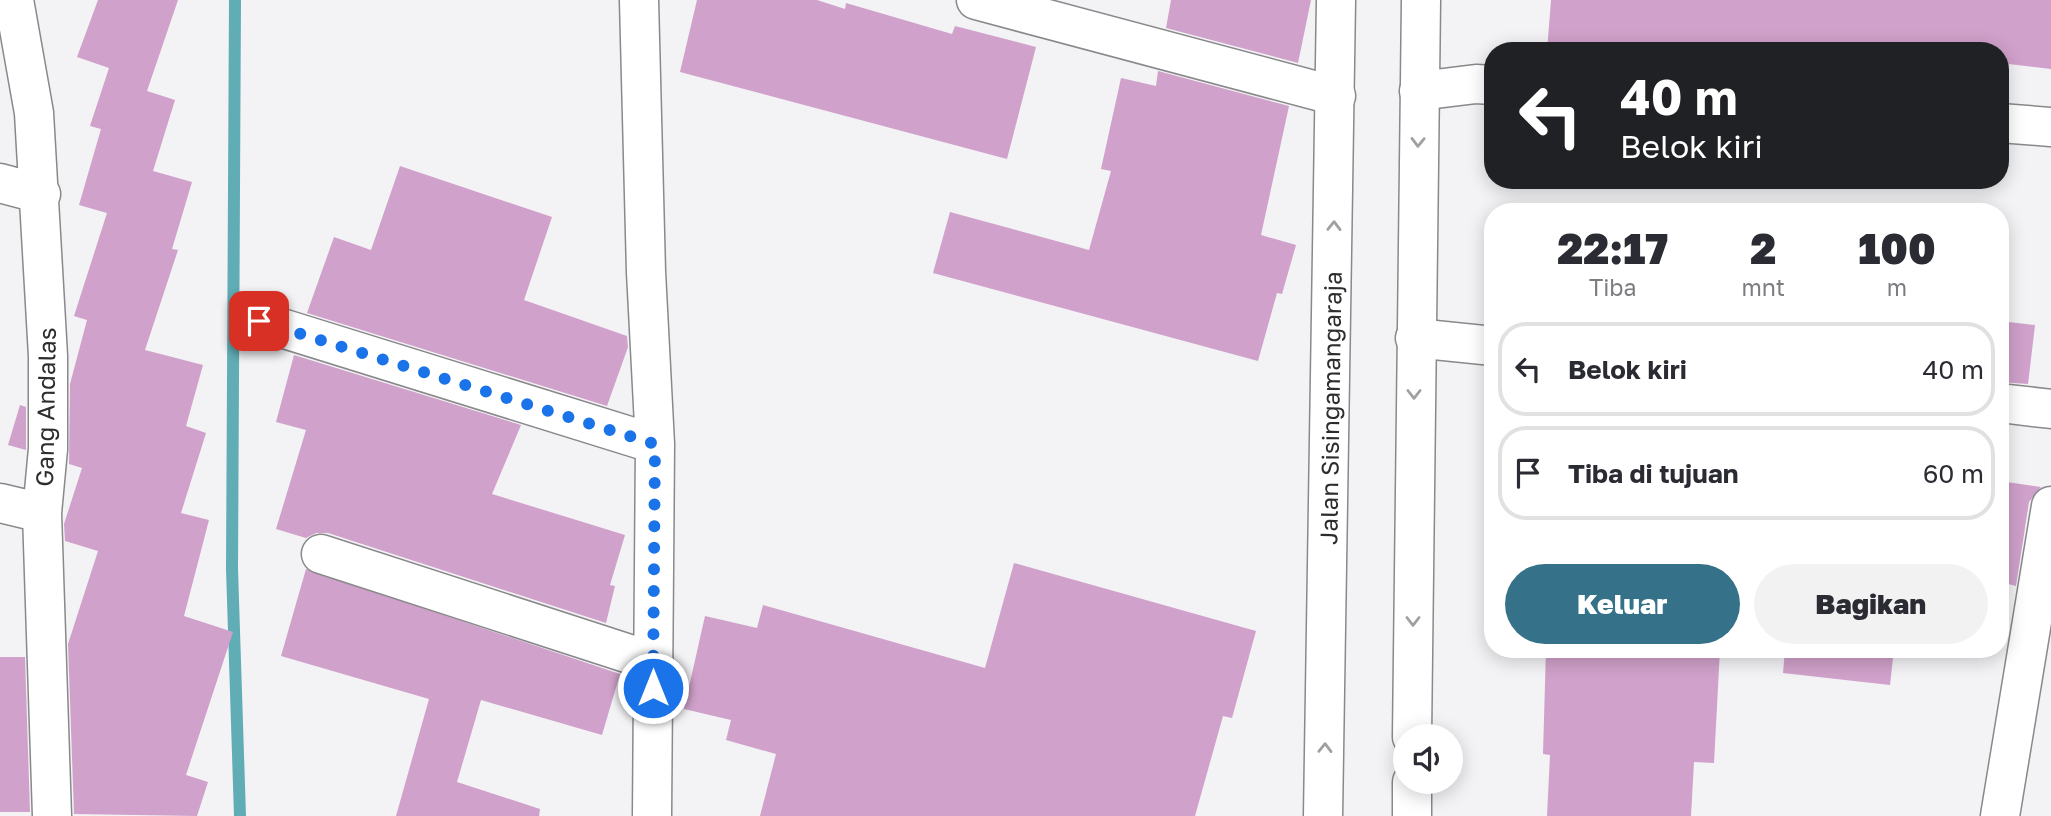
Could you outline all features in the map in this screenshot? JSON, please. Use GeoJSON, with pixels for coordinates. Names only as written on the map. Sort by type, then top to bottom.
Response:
{"type":"FeatureCollection","features":[{"type":"Feature","properties":{"kind":"street","name":"Gang Andalas"},"geometry":{"type":"LineString","coordinates":[[14,0],[34,113],[41,194],[48,356],[48,449],[43,513],[52,816]]}},
{"type":"Feature","properties":{"kind":"street"},"geometry":{"type":"LineString","coordinates":[[639,0],[646,272],[655,444],[652,816]]}},
{"type":"Feature","properties":{"kind":"street"},"geometry":{"type":"LineString","coordinates":[[976,0],[1336,96]]}},
{"type":"Feature","properties":{"kind":"street","name":"Jalan Sisingamangaraja"},"geometry":{"type":"LineString","coordinates":[[1323,816],[1336,0]]}},
{"type":"Feature","properties":{"kind":"street"},"geometry":{"type":"LineString","coordinates":[[1412,724],[1421,0]]}},
{"type":"Feature","properties":{"kind":"street"},"geometry":{"type":"LineString","coordinates":[[1419,91],[1484,84]]}},
{"type":"Feature","properties":{"kind":"street"},"geometry":{"type":"LineString","coordinates":[[2009,124],[2051,127]]}},
{"type":"Feature","properties":{"kind":"street"},"geometry":{"type":"LineString","coordinates":[[0,183],[41,194]]}},
{"type":"Feature","properties":{"kind":"street"},"geometry":{"type":"LineString","coordinates":[[259,321],[655,444]]}},
{"type":"Feature","properties":{"kind":"street"},"geometry":{"type":"LineString","coordinates":[[1415,338],[1484,345]]}},
{"type":"Feature","properties":{"kind":"street"},"geometry":{"type":"LineString","coordinates":[[2009,404],[2051,409]]}},
{"type":"Feature","properties":{"kind":"street"},"geometry":{"type":"LineString","coordinates":[[0,502],[43,513]]}},
{"type":"Feature","properties":{"kind":"street"},"geometry":{"type":"LineString","coordinates":[[2000,816],[2051,506]]}},
{"type":"Feature","properties":{"kind":"street"},"geometry":{"type":"LineString","coordinates":[[321,554],[654,662]]}},
{"type":"Feature","properties":{"kind":"street"},"geometry":{"type":"LineString","coordinates":[[1412,794],[1412,816]]}},
{"type":"Feature","properties":{"kind":"building"},"geometry":{"type":"Polygon","coordinates":[[[98,0],[178,0],[147,91],[175,100],[153,171],[192,182],[172,249],[178,250],[145,350],[203,365],[186,426],[206,433],[181,513],[209,520],[184,616],[233,632],[186,775],[208,782],[197,816],[74,814],[68,644],[98,551],[65,541],[64,524],[82,468],[69,464],[70,384],[87,320],[74,316],[107,213],[79,205],[101,129],[90,126],[109,68],[77,57],[98,0]]]}},
{"type":"Feature","properties":{"kind":"building"},"geometry":{"type":"Polygon","coordinates":[[[697,0],[817,0],[845,9],[846,3],[952,34],[955,26],[1036,47],[1007,159],[680,72],[697,0]]]}},
{"type":"Feature","properties":{"kind":"building"},"geometry":{"type":"Polygon","coordinates":[[[1171,0],[1311,0],[1298,63],[1166,28],[1171,0]]]}},
{"type":"Feature","properties":{"kind":"building"},"geometry":{"type":"Polygon","coordinates":[[[1551,0],[2051,0],[2051,69],[2009,64],[2009,42],[1548,42],[1551,0]]]}},
{"type":"Feature","properties":{"kind":"building"},"geometry":{"type":"Polygon","coordinates":[[[1158,71],[1289,106],[1261,235],[1296,245],[1282,294],[1277,293],[1258,361],[933,273],[950,212],[1089,250],[1111,171],[1101,169],[1121,78],[1156,86],[1158,71]]]}},
{"type":"Feature","properties":{"kind":"building"},"geometry":{"type":"Polygon","coordinates":[[[400,166],[552,217],[524,300],[627,336],[628,347],[607,406],[307,313],[334,237],[371,250],[400,166]]]}},
{"type":"Feature","properties":{"kind":"building"},"geometry":{"type":"Polygon","coordinates":[[[2009,322],[2035,325],[2028,384],[2009,383],[2009,322]]]}},
{"type":"Feature","properties":{"kind":"building"},"geometry":{"type":"Polygon","coordinates":[[[294,355],[521,425],[492,494],[625,535],[610,585],[615,586],[606,623],[328,533],[316,533],[306,538],[276,529],[306,430],[276,422],[294,355]]]}},
{"type":"Feature","properties":{"kind":"building"},"geometry":{"type":"Polygon","coordinates":[[[20,405],[26,407],[26,450],[8,445],[20,405]]]}},
{"type":"Feature","properties":{"kind":"building"},"geometry":{"type":"Polygon","coordinates":[[[2009,482],[2041,487],[2029,502],[2016,586],[2009,584],[2009,482]]]}},
{"type":"Feature","properties":{"kind":"building"},"geometry":{"type":"Polygon","coordinates":[[[1014,563],[1256,631],[1232,718],[1223,716],[1195,816],[760,816],[776,754],[726,740],[731,720],[684,709],[705,616],[757,628],[763,605],[985,668],[1014,563]]]}},
{"type":"Feature","properties":{"kind":"building"},"geometry":{"type":"Polygon","coordinates":[[[306,569],[620,674],[602,735],[481,700],[457,782],[540,809],[539,816],[396,816],[429,699],[281,656],[306,569]]]}},
{"type":"Feature","properties":{"kind":"building"},"geometry":{"type":"Polygon","coordinates":[[[0,657],[25,657],[30,812],[0,812],[0,657]]]}},
{"type":"Feature","properties":{"kind":"building"},"geometry":{"type":"Polygon","coordinates":[[[1546,658],[1720,658],[1714,763],[1694,762],[1691,816],[1547,816],[1550,755],[1543,754],[1546,658]]]}},
{"type":"Feature","properties":{"kind":"building"},"geometry":{"type":"Polygon","coordinates":[[[1784,658],[1893,658],[1890,685],[1783,673],[1784,658]]]}},
{"type":"Feature","properties":{"kind":"waterway"},"geometry":{"type":"LineString","coordinates":[[235,0],[232,569],[240,816]]}},
{"type":"Feature","properties":{"kind":"route"},"geometry":{"type":"LineString","coordinates":[[259,321],[655,444],[653,688]]}}]}
